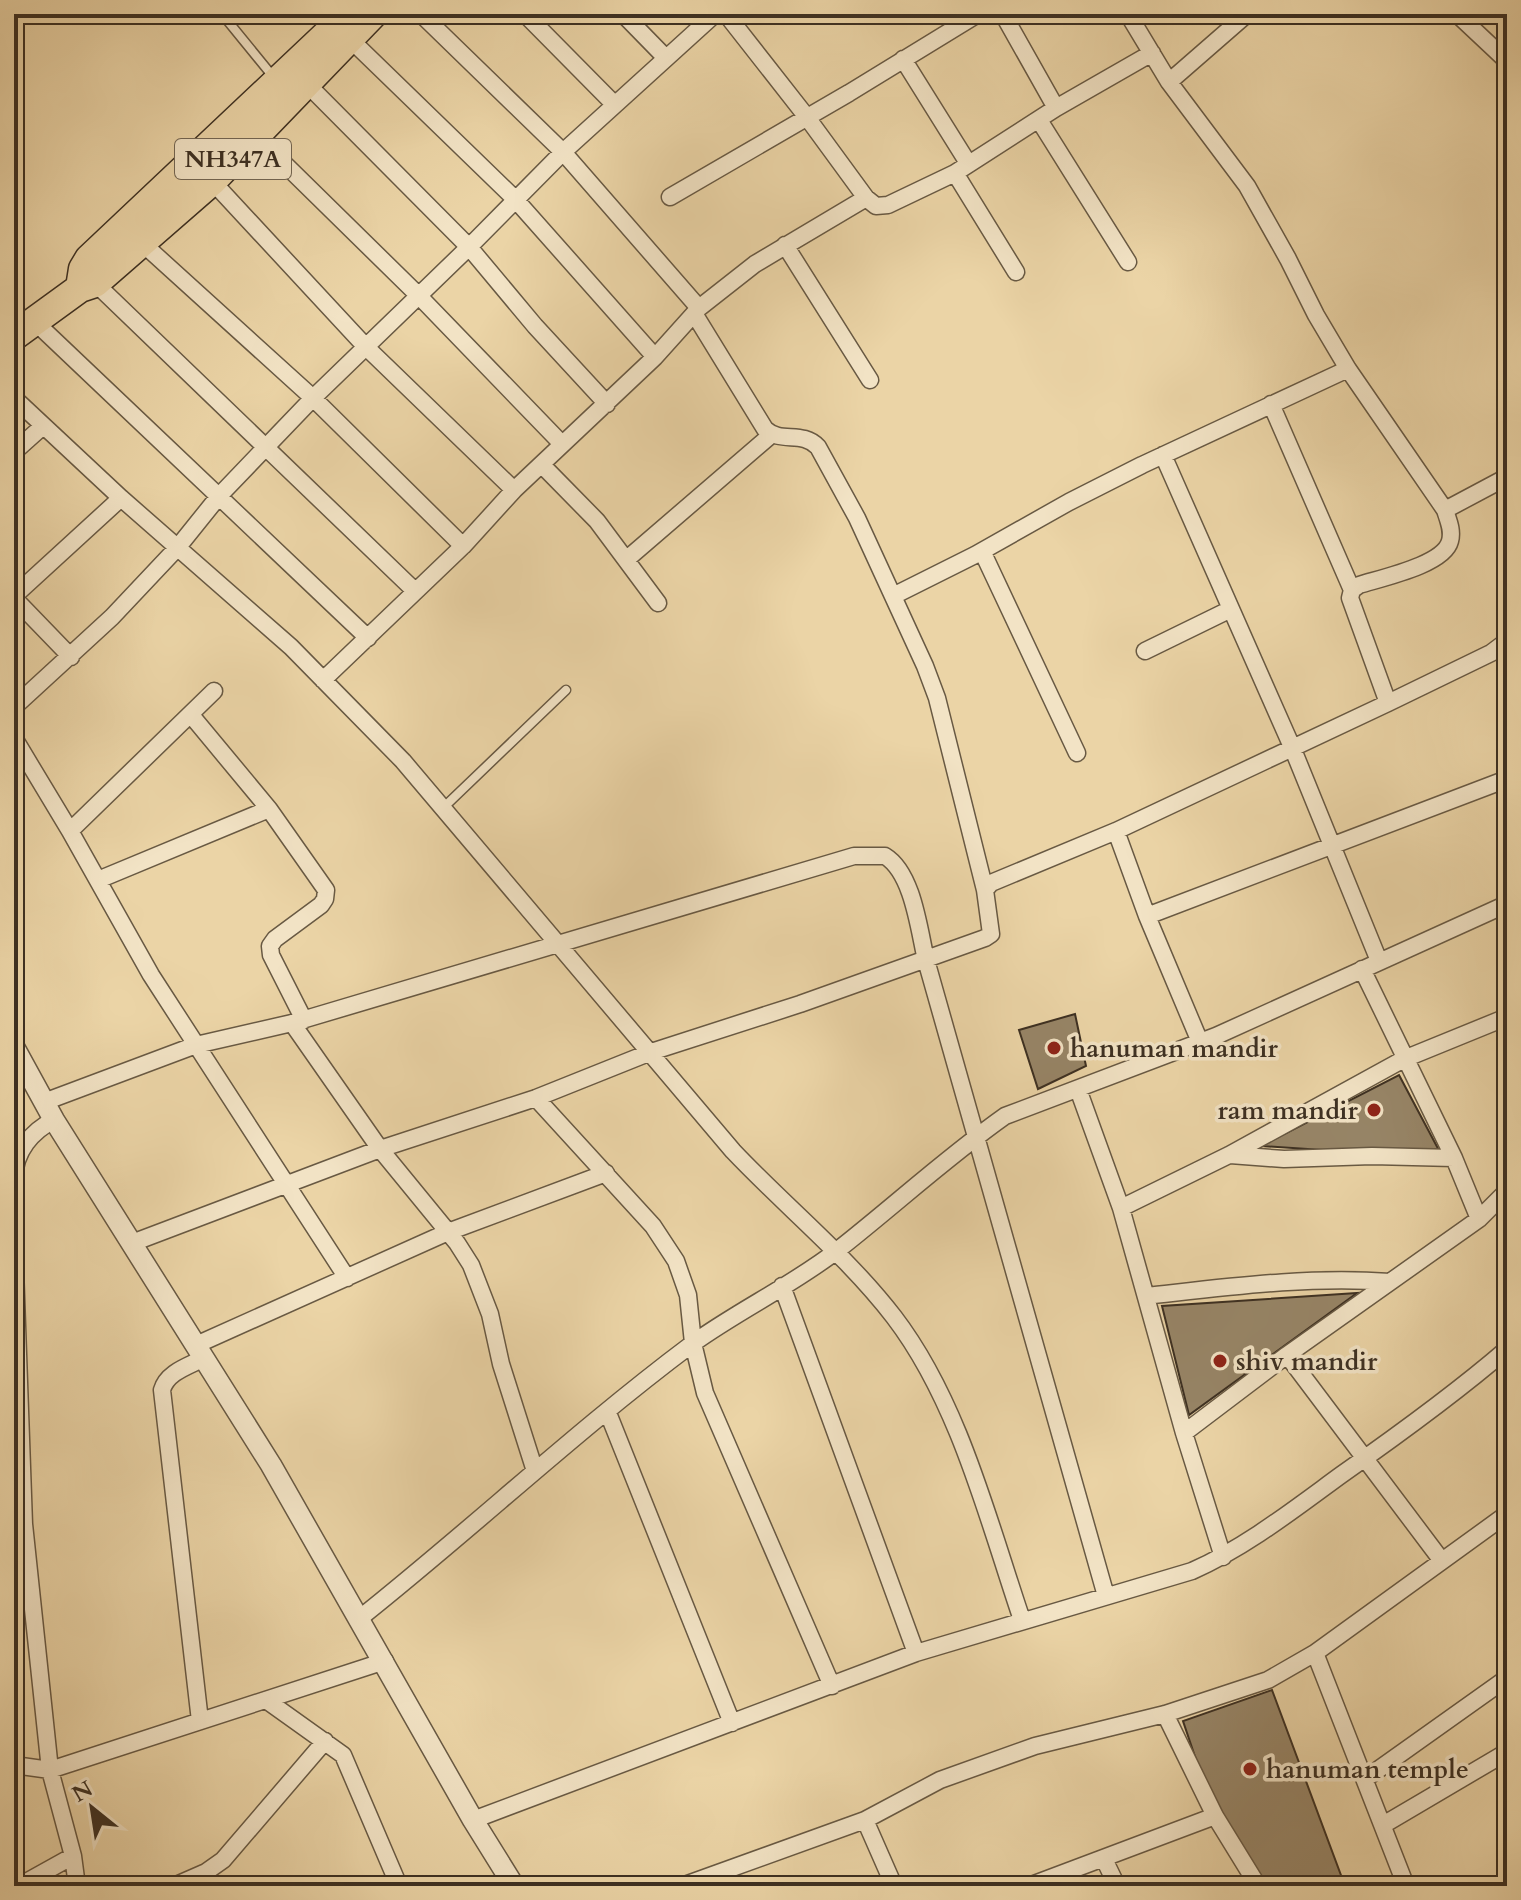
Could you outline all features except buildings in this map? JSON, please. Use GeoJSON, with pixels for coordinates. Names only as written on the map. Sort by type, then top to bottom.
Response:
{"type":"FeatureCollection","features":[{"type":"Feature","properties":{"kind":"highway","name":"NH347A"},"geometry":{"type":"LineString","coordinates":[[88,286],[83,269],[89,259],[349,26],[373,14]]}},
{"type":"Feature","properties":{"kind":"highway","name":"NH347A"},"geometry":{"type":"LineString","coordinates":[[24,328],[88,286],[212,181],[256,136],[292,79]]}},
{"type":"Feature","properties":{"kind":"street"},"geometry":{"type":"LineString","coordinates":[[421,14],[563,152],[697,312],[771,435]]}},
{"type":"Feature","properties":{"kind":"street"},"geometry":{"type":"LineString","coordinates":[[525,14],[614,104]]}},
{"type":"Feature","properties":{"kind":"street"},"geometry":{"type":"LineString","coordinates":[[623,14],[665,57]]}},
{"type":"Feature","properties":{"kind":"street"},"geometry":{"type":"LineString","coordinates":[[670,197],[978,14]]}},
{"type":"Feature","properties":{"kind":"street"},"geometry":{"type":"LineString","coordinates":[[1003,14],[1056,108]]}},
{"type":"Feature","properties":{"kind":"street"},"geometry":{"type":"LineString","coordinates":[[1128,14],[1169,82],[1247,186],[1348,369],[1445,510],[1451,530],[1446,551],[1427,563],[1352,590]]}},
{"type":"Feature","properties":{"kind":"street"},"geometry":{"type":"LineString","coordinates":[[1169,82],[1247,14]]}},
{"type":"Feature","properties":{"kind":"street"},"geometry":{"type":"LineString","coordinates":[[1457,14],[1507,61]]}},
{"type":"Feature","properties":{"kind":"street"},"geometry":{"type":"LineString","coordinates":[[14,707],[71,657],[178,547],[219,496],[313,398],[563,152],[715,15],[806,116],[866,198],[876,206],[888,205],[961,168],[1152,53]]}},
{"type":"Feature","properties":{"kind":"street"},"geometry":{"type":"LineString","coordinates":[[349,26],[515,199],[655,357]]}},
{"type":"Feature","properties":{"kind":"street"},"geometry":{"type":"LineString","coordinates":[[903,59],[1016,272]]}},
{"type":"Feature","properties":{"kind":"street"},"geometry":{"type":"LineString","coordinates":[[292,79],[469,247],[535,326],[607,404]]}},
{"type":"Feature","properties":{"kind":"street"},"geometry":{"type":"LineString","coordinates":[[1039,120],[1128,262]]}},
{"type":"Feature","properties":{"kind":"street"},"geometry":{"type":"LineString","coordinates":[[256,136],[418,295],[562,444]]}},
{"type":"Feature","properties":{"kind":"street"},"geometry":{"type":"LineString","coordinates":[[212,181],[366,347],[514,490]]}},
{"type":"Feature","properties":{"kind":"street"},"geometry":{"type":"LineString","coordinates":[[323,680],[463,546],[514,490],[607,404],[697,312],[755,264],[866,198]]}},
{"type":"Feature","properties":{"kind":"street"},"geometry":{"type":"LineString","coordinates":[[141,242],[313,398],[463,546]]}},
{"type":"Feature","properties":{"kind":"street"},"geometry":{"type":"LineString","coordinates":[[785,245],[870,380]]}},
{"type":"Feature","properties":{"kind":"street"},"geometry":{"type":"LineString","coordinates":[[88,286],[268,447],[415,591]]}},
{"type":"Feature","properties":{"kind":"street"},"geometry":{"type":"LineString","coordinates":[[24,328],[219,496],[368,638]]}},
{"type":"Feature","properties":{"kind":"street"},"geometry":{"type":"LineString","coordinates":[[893,596],[1163,455],[1348,369]]}},
{"type":"Feature","properties":{"kind":"street"},"geometry":{"type":"LineString","coordinates":[[14,398],[121,498],[281,638],[403,761],[733,1151],[773,1193],[837,1251],[894,1317],[916,1348],[966,1454],[1022,1620]]}},
{"type":"Feature","properties":{"kind":"street"},"geometry":{"type":"LineString","coordinates":[[1271,404],[1352,590],[1350,598],[1388,703]]}},
{"type":"Feature","properties":{"kind":"street"},"geometry":{"type":"LineString","coordinates":[[14,452],[43,426]]}},
{"type":"Feature","properties":{"kind":"street"},"geometry":{"type":"LineString","coordinates":[[132,1243],[380,1149],[536,1098],[651,1052],[926,960],[991,934],[985,890],[937,698],[857,518],[818,447],[804,436],[771,435],[627,559]]}},
{"type":"Feature","properties":{"kind":"street"},"geometry":{"type":"LineString","coordinates":[[1163,455],[1292,747],[1379,961]]}},
{"type":"Feature","properties":{"kind":"street"},"geometry":{"type":"LineString","coordinates":[[542,465],[597,521],[658,603]]}},
{"type":"Feature","properties":{"kind":"street"},"geometry":{"type":"LineString","coordinates":[[1445,510],[1507,477]]}},
{"type":"Feature","properties":{"kind":"street"},"geometry":{"type":"LineString","coordinates":[[71,657],[14,597],[121,498]]}},
{"type":"Feature","properties":{"kind":"street"},"geometry":{"type":"LineString","coordinates":[[982,551],[1077,753]]}},
{"type":"Feature","properties":{"kind":"street"},"geometry":{"type":"LineString","coordinates":[[1145,651],[1231,609]]}},
{"type":"Feature","properties":{"kind":"street"},"geometry":{"type":"LineString","coordinates":[[985,890],[991,883],[1116,831],[1388,703],[1491,653],[1507,641]]}},
{"type":"Feature","properties":{"kind":"street"},"geometry":{"type":"LineString","coordinates":[[70,831],[214,691]]}},
{"type":"Feature","properties":{"kind":"street"},"geometry":{"type":"LineString","coordinates":[[191,715],[269,809],[326,890],[321,905],[275,939],[270,946],[271,955],[298,1022],[380,1149],[471,1265],[482,1290],[505,1379],[535,1471]]}},
{"type":"Feature","properties":{"kind":"street"},"geometry":{"type":"LineString","coordinates":[[14,738],[151,975],[347,1278]]}},
{"type":"Feature","properties":{"kind":"street"},"geometry":{"type":"LineString","coordinates":[[1147,916],[1507,779]]}},
{"type":"Feature","properties":{"kind":"street"},"geometry":{"type":"LineString","coordinates":[[98,880],[269,809]]}},
{"type":"Feature","properties":{"kind":"street"},"geometry":{"type":"LineString","coordinates":[[1116,831],[1147,916],[1200,1042]]}},
{"type":"Feature","properties":{"kind":"street"},"geometry":{"type":"LineString","coordinates":[[14,1178],[14,1168],[25,1143],[49,1111],[196,1045],[298,1022],[854,856],[885,856],[902,872],[1106,1596]]}},
{"type":"Feature","properties":{"kind":"street"},"geometry":{"type":"LineString","coordinates":[[360,1618],[693,1343],[837,1251],[976,1136],[1005,1116],[1200,1042],[1507,904]]}},
{"type":"Feature","properties":{"kind":"street"},"geometry":{"type":"LineString","coordinates":[[1362,969],[1454,1158],[1479,1219]]}},
{"type":"Feature","properties":{"kind":"street"},"geometry":{"type":"LineString","coordinates":[[1121,1208],[1229,1155],[1404,1059],[1507,1017]]}},
{"type":"Feature","properties":{"kind":"street"},"geometry":{"type":"LineString","coordinates":[[14,1047],[21,1081],[49,1111],[271,1465],[473,1820],[514,1886]]}},
{"type":"Feature","properties":{"kind":"street"},"geometry":{"type":"LineString","coordinates":[[1078,1089],[1121,1208],[1184,1433],[1223,1557]]}},
{"type":"Feature","properties":{"kind":"street"},"geometry":{"type":"LineString","coordinates":[[536,1098],[653,1226],[676,1261],[688,1295],[693,1343],[705,1393],[832,1686]]}},
{"type":"Feature","properties":{"kind":"street"},"geometry":{"type":"LineString","coordinates":[[1229,1155],[1284,1159],[1372,1156],[1454,1158]]}},
{"type":"Feature","properties":{"kind":"street"},"geometry":{"type":"LineString","coordinates":[[200,1721],[162,1390],[164,1381],[200,1352],[347,1278],[448,1232],[606,1173]]}},
{"type":"Feature","properties":{"kind":"street"},"geometry":{"type":"LineString","coordinates":[[1184,1433],[1287,1355],[1479,1219],[1507,1191]]}},
{"type":"Feature","properties":{"kind":"street"},"geometry":{"type":"LineString","coordinates":[[14,1240],[19,1519],[50,1770],[73,1856],[77,1886]]}},
{"type":"Feature","properties":{"kind":"street"},"geometry":{"type":"LineString","coordinates":[[1146,1296],[1291,1281],[1390,1282]]}},
{"type":"Feature","properties":{"kind":"street"},"geometry":{"type":"LineString","coordinates":[[782,1286],[916,1653]]}},
{"type":"Feature","properties":{"kind":"street"},"geometry":{"type":"LineString","coordinates":[[473,1820],[916,1653],[1192,1571],[1223,1557],[1365,1458],[1507,1349]]}},
{"type":"Feature","properties":{"kind":"street"},"geometry":{"type":"LineString","coordinates":[[1287,1355],[1442,1561]]}},
{"type":"Feature","properties":{"kind":"street"},"geometry":{"type":"LineString","coordinates":[[608,1413],[732,1723]]}},
{"type":"Feature","properties":{"kind":"street"},"geometry":{"type":"LineString","coordinates":[[682,1886],[865,1820],[940,1780],[1035,1746],[1165,1714],[1268,1680],[1315,1653],[1507,1514]]}},
{"type":"Feature","properties":{"kind":"street"},"geometry":{"type":"LineString","coordinates":[[1315,1653],[1406,1886]]}},
{"type":"Feature","properties":{"kind":"street"},"geometry":{"type":"LineString","coordinates":[[14,1765],[50,1770],[385,1661]]}},
{"type":"Feature","properties":{"kind":"street"},"geometry":{"type":"LineString","coordinates":[[1365,1779],[1507,1678]]}},
{"type":"Feature","properties":{"kind":"street"},"geometry":{"type":"LineString","coordinates":[[266,1700],[343,1755],[399,1886]]}},
{"type":"Feature","properties":{"kind":"street"},"geometry":{"type":"LineString","coordinates":[[1165,1714],[1215,1816],[1258,1886]]}},
{"type":"Feature","properties":{"kind":"street"},"geometry":{"type":"LineString","coordinates":[[174,1886],[206,1872],[223,1860],[325,1741]]}},
{"type":"Feature","properties":{"kind":"street"},"geometry":{"type":"LineString","coordinates":[[1383,1825],[1441,1788],[1507,1752]]}},
{"type":"Feature","properties":{"kind":"street"},"geometry":{"type":"LineString","coordinates":[[1029,1886],[1215,1816]]}},
{"type":"Feature","properties":{"kind":"street"},"geometry":{"type":"LineString","coordinates":[[865,1820],[894,1886]]}},
{"type":"Feature","properties":{"kind":"street"},"geometry":{"type":"LineString","coordinates":[[19,1886],[73,1856]]}},
{"type":"Feature","properties":{"kind":"street"},"geometry":{"type":"LineString","coordinates":[[1104,1859],[1117,1886]]}},
{"type":"Feature","properties":{"kind":"lane"},"geometry":{"type":"LineString","coordinates":[[222,14],[292,79]]}},
{"type":"Feature","properties":{"kind":"lane"},"geometry":{"type":"LineString","coordinates":[[443,808],[566,690]]}},
{"type":"Feature","properties":{"kind":"railway"},"geometry":{"type":"LineString","coordinates":[[14,26],[26,14]]}},
{"type":"Feature","properties":{"kind":"place","name":"hanuman mandir"},"geometry":{"type":"Point","coordinates":[1054,1048]}},
{"type":"Feature","properties":{"kind":"place","name":"ram mandir"},"geometry":{"type":"Point","coordinates":[1374,1110]}},
{"type":"Feature","properties":{"kind":"place","name":"shiv mandir"},"geometry":{"type":"Point","coordinates":[1220,1361]}},
{"type":"Feature","properties":{"kind":"place","name":"hanuman temple"},"geometry":{"type":"Point","coordinates":[1250,1769]}}]}
